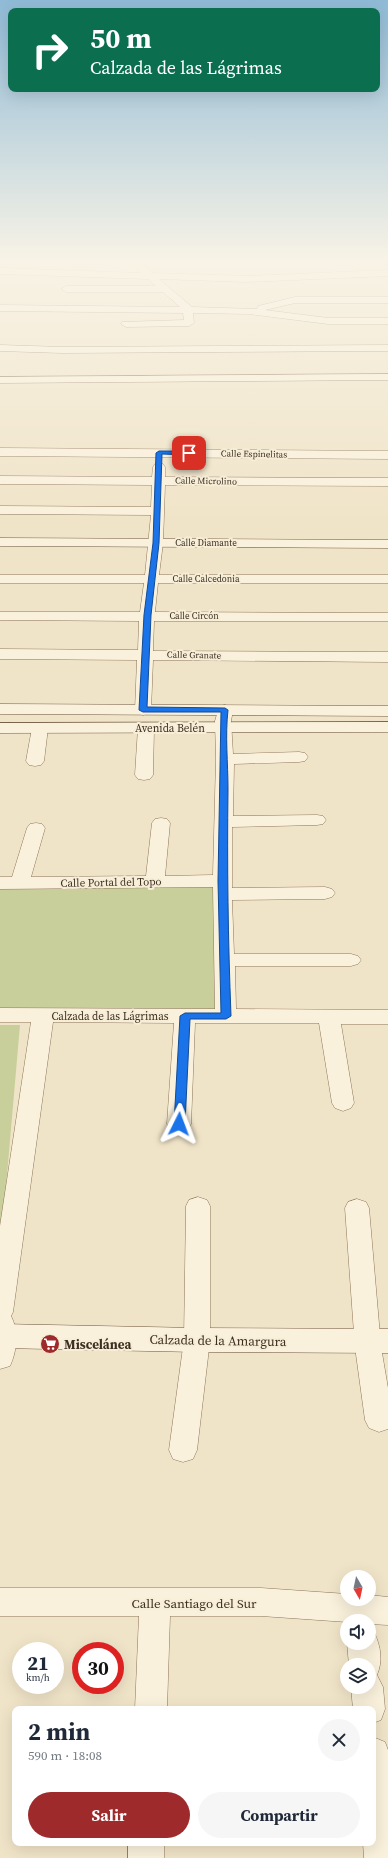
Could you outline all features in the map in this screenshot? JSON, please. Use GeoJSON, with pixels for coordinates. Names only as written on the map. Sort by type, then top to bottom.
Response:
{"type":"FeatureCollection","features":[{"type":"Feature","properties":{"kind":"main road","name":"Calle Diamante"},"geometry":{"type":"LineString","coordinates":[[0,542],[388,544]]}},
{"type":"Feature","properties":{"kind":"main road","name":"Avenida Belén"},"geometry":{"type":"LineString","coordinates":[[0,709],[143,710],[224,719],[388,727]]}},
{"type":"Feature","properties":{"kind":"main road","name":"Avenida Belén"},"geometry":{"type":"LineString","coordinates":[[0,728],[146,728],[224,719],[388,711]]}},
{"type":"Feature","properties":{"kind":"main road","name":"Calzada de la Amargura"},"geometry":{"type":"LineString","coordinates":[[0,1333],[197,1340],[378,1341]]}},
{"type":"Feature","properties":{"kind":"street"},"geometry":{"type":"LineString","coordinates":[[0,348],[62,350],[388,348]]}},
{"type":"Feature","properties":{"kind":"street"},"geometry":{"type":"LineString","coordinates":[[15,359],[62,350]]}},
{"type":"Feature","properties":{"kind":"street"},"geometry":{"type":"LineString","coordinates":[[0,380],[388,376]]}},
{"type":"Feature","properties":{"kind":"street","name":"Calle Espinelitas"},"geometry":{"type":"LineString","coordinates":[[0,452],[388,455]]}},
{"type":"Feature","properties":{"kind":"street"},"geometry":{"type":"LineString","coordinates":[[143,710],[147,615],[156,543],[158,511],[159,453]]}},
{"type":"Feature","properties":{"kind":"street","name":"Calle Microlino"},"geometry":{"type":"LineString","coordinates":[[0,480],[388,482]]}},
{"type":"Feature","properties":{"kind":"street"},"geometry":{"type":"LineString","coordinates":[[0,510],[158,511]]}},
{"type":"Feature","properties":{"kind":"street","name":"Calle Calcedonia"},"geometry":{"type":"LineString","coordinates":[[0,579],[388,579]]}},
{"type":"Feature","properties":{"kind":"street","name":"Calle Circón"},"geometry":{"type":"LineString","coordinates":[[0,616],[147,615],[388,617]]}},
{"type":"Feature","properties":{"kind":"street","name":"Calle Granate"},"geometry":{"type":"LineString","coordinates":[[0,654],[388,657]]}},
{"type":"Feature","properties":{"kind":"street"},"geometry":{"type":"LineString","coordinates":[[224,719],[222,887],[226,1016]]}},
{"type":"Feature","properties":{"kind":"street"},"geometry":{"type":"LineString","coordinates":[[35,761],[40,728]]}},
{"type":"Feature","properties":{"kind":"street"},"geometry":{"type":"LineString","coordinates":[[144,775],[146,728]]}},
{"type":"Feature","properties":{"kind":"street"},"geometry":{"type":"LineString","coordinates":[[224,759],[298,757]]}},
{"type":"Feature","properties":{"kind":"street"},"geometry":{"type":"LineString","coordinates":[[223,822],[317,820]]}},
{"type":"Feature","properties":{"kind":"street"},"geometry":{"type":"LineString","coordinates":[[155,882],[161,823]]}},
{"type":"Feature","properties":{"kind":"street"},"geometry":{"type":"LineString","coordinates":[[20,883],[36,828]]}},
{"type":"Feature","properties":{"kind":"street","name":"Calle Portal del Topo"},"geometry":{"type":"LineString","coordinates":[[0,883],[155,882],[325,893]]}},
{"type":"Feature","properties":{"kind":"street"},"geometry":{"type":"LineString","coordinates":[[225,960],[351,960]]}},
{"type":"Feature","properties":{"kind":"street","name":"Calzada de las Lágrimas"},"geometry":{"type":"LineString","coordinates":[[0,1015],[388,1018]]}},
{"type":"Feature","properties":{"kind":"street","name":"Calzada de la Amargura"},"geometry":{"type":"LineString","coordinates":[[0,1333],[43,1015]]}},
{"type":"Feature","properties":{"kind":"street"},"geometry":{"type":"LineString","coordinates":[[179,1124],[185,1016]]}},
{"type":"Feature","properties":{"kind":"street"},"geometry":{"type":"LineString","coordinates":[[329,1017],[344,1103]]}},
{"type":"Feature","properties":{"kind":"street"},"geometry":{"type":"LineString","coordinates":[[183,1450],[197,1340],[198,1206]]}},
{"type":"Feature","properties":{"kind":"street"},"geometry":{"type":"LineString","coordinates":[[357,1208],[378,1341],[378,1420]]}},
{"type":"Feature","properties":{"kind":"street","name":"Calle Santiago del Sur"},"geometry":{"type":"LineString","coordinates":[[0,1602],[261,1602],[370,1614]]}},
{"type":"Feature","properties":{"kind":"street"},"geometry":{"type":"LineString","coordinates":[[151,1706],[155,1603]]}},
{"type":"Feature","properties":{"kind":"street"},"geometry":{"type":"LineString","coordinates":[[368,1694],[369,1706]]}},
{"type":"Feature","properties":{"kind":"street"},"geometry":{"type":"LineString","coordinates":[[376,1789],[382,1858]]}},
{"type":"Feature","properties":{"kind":"street"},"geometry":{"type":"LineString","coordinates":[[146,1846],[146,1858]]}},
{"type":"Feature","properties":{"kind":"green space"},"geometry":{"type":"Polygon","coordinates":[[[226,885],[225,1012],[0,1011],[0,888],[226,885]]]}},
{"type":"Feature","properties":{"kind":"green space"},"geometry":{"type":"Polygon","coordinates":[[[0,1025],[20,1025],[0,1256],[0,1025]]]}},
{"type":"Feature","properties":{"kind":"place","name":"Miscelánea"},"geometry":{"type":"Point","coordinates":[50,1344]}},
{"type":"Feature","properties":{"kind":"route"},"geometry":{"type":"LineString","coordinates":[[179,1124],[185,1016],[226,1016],[222,881],[224,759],[223,721],[225,710],[143,710],[147,615],[156,543],[159,453],[189,453]]}}]}
